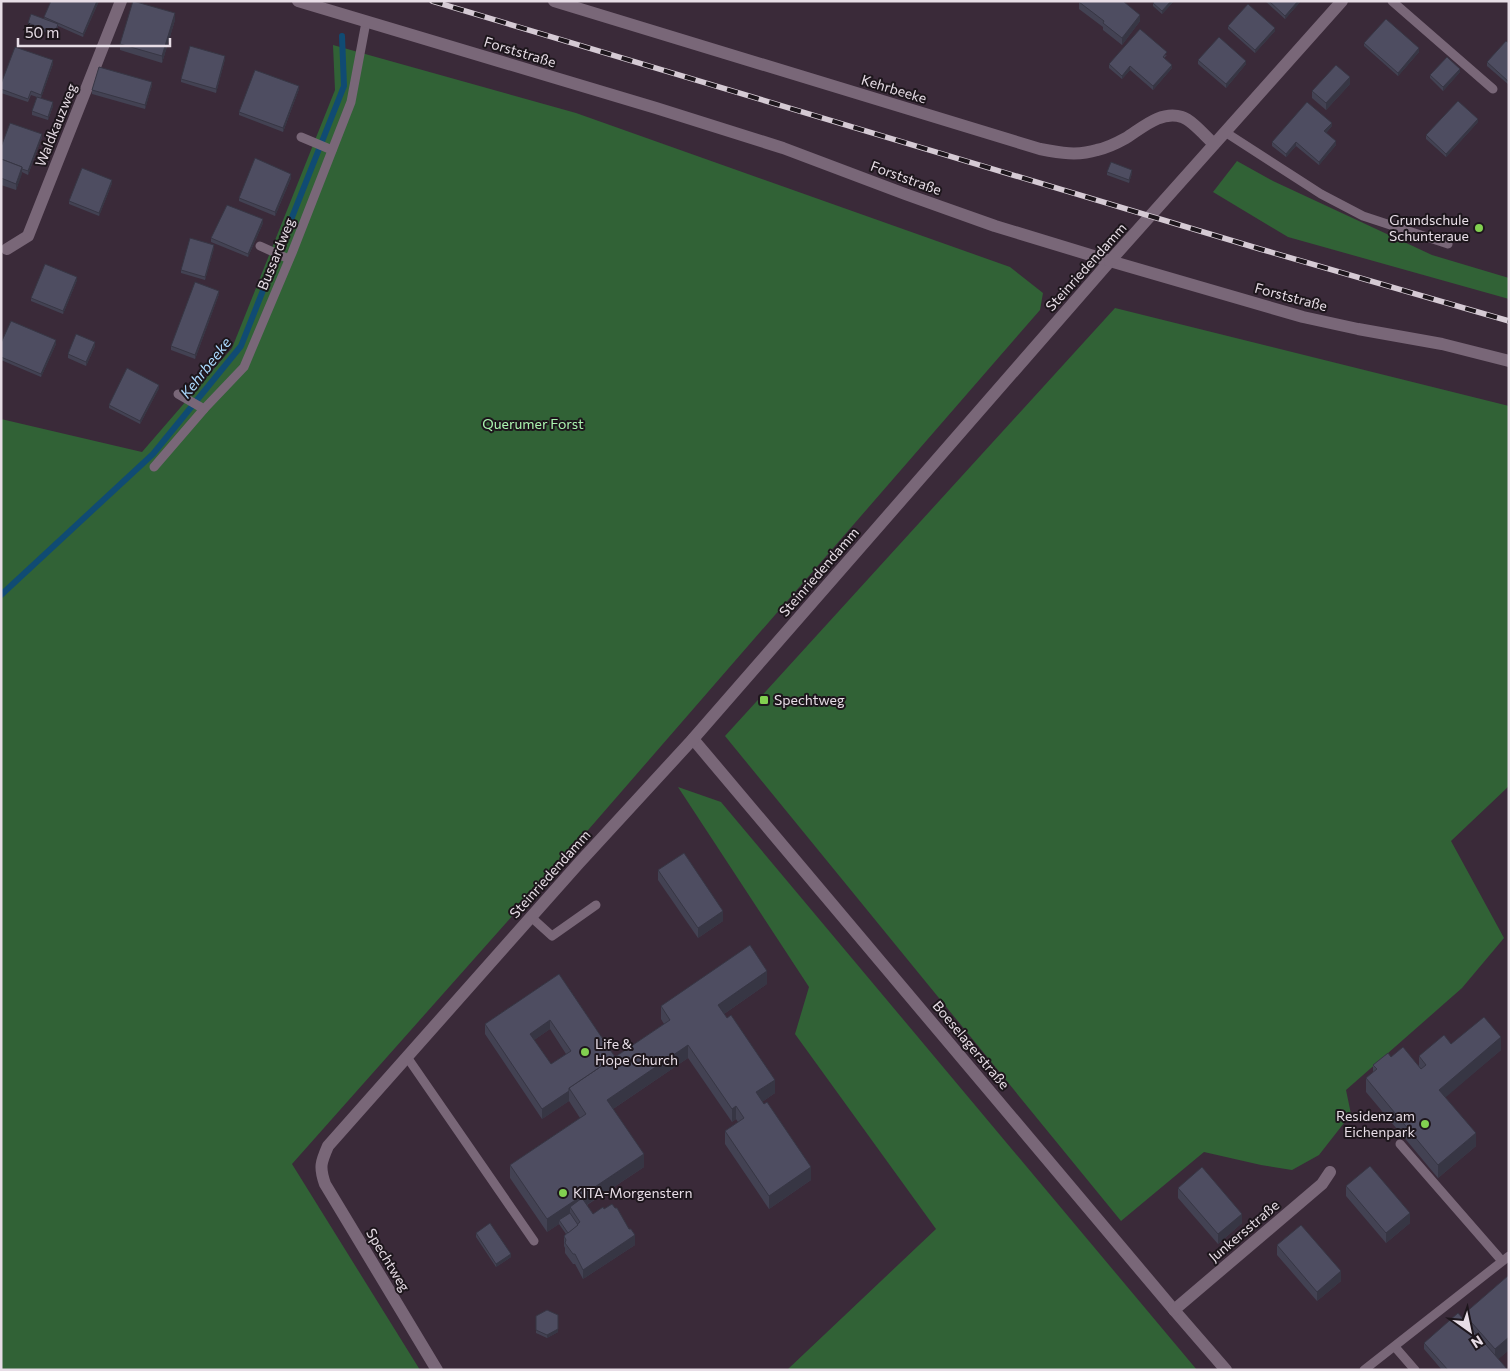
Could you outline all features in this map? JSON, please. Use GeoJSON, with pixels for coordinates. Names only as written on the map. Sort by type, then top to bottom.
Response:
{"type":"FeatureCollection","features":[{"type":"Feature","properties":{"kind":"street","name":"Waldkauzweg"},"geometry":{"type":"LineString","coordinates":[[7,249],[28,236],[121,1]]}},
{"type":"Feature","properties":{"kind":"street","name":"Forststraße"},"geometry":{"type":"LineString","coordinates":[[298,1],[784,148],[996,226],[1110,261],[1302,317],[1442,344],[1509,361]]}},
{"type":"Feature","properties":{"kind":"street","name":"Kehrbeeke"},"geometry":{"type":"LineString","coordinates":[[554,1],[1040,149],[1071,154],[1092,152],[1124,139],[1154,120],[1174,116],[1189,120],[1214,144]]}},
{"type":"Feature","properties":{"kind":"street","name":"Steinriedendamm"},"geometry":{"type":"LineString","coordinates":[[321,1162],[328,1146],[531,917],[693,739],[1110,261],[1342,1]]}},
{"type":"Feature","properties":{"kind":"street","name":"Boeselagerstraße"},"geometry":{"type":"LineString","coordinates":[[693,739],[1226,1370]]}},
{"type":"Feature","properties":{"kind":"street","name":"Spechtweg"},"geometry":{"type":"LineString","coordinates":[[321,1162],[321,1173],[325,1184],[437,1370]]}},
{"type":"Feature","properties":{"kind":"street","name":"Junkersstraße"},"geometry":{"type":"LineString","coordinates":[[1174,1310],[1322,1184],[1330,1172]]}},
{"type":"Feature","properties":{"kind":"lane"},"geometry":{"type":"LineString","coordinates":[[1392,1],[1493,89]]}},
{"type":"Feature","properties":{"kind":"lane","name":"Bussardweg"},"geometry":{"type":"LineString","coordinates":[[154,467],[204,409],[244,367],[351,102],[366,22]]}},
{"type":"Feature","properties":{"kind":"lane"},"geometry":{"type":"LineString","coordinates":[[1225,132],[1322,194],[1363,216],[1448,244]]}},
{"type":"Feature","properties":{"kind":"lane"},"geometry":{"type":"LineString","coordinates":[[301,137],[332,150]]}},
{"type":"Feature","properties":{"kind":"lane"},"geometry":{"type":"LineString","coordinates":[[260,246],[289,259]]}},
{"type":"Feature","properties":{"kind":"lane"},"geometry":{"type":"LineString","coordinates":[[178,394],[204,409]]}},
{"type":"Feature","properties":{"kind":"lane"},"geometry":{"type":"LineString","coordinates":[[531,917],[552,936],[596,906]]}},
{"type":"Feature","properties":{"kind":"lane"},"geometry":{"type":"LineString","coordinates":[[407,1057],[534,1241]]}},
{"type":"Feature","properties":{"kind":"lane"},"geometry":{"type":"LineString","coordinates":[[1364,1370],[1506,1259],[1400,1144]]}},
{"type":"Feature","properties":{"kind":"lane"},"geometry":{"type":"LineString","coordinates":[[1395,1347],[1415,1370]]}},
{"type":"Feature","properties":{"kind":"green space","name":"Querumer Forst"},"geometry":{"type":"Polygon","coordinates":[[[333,45],[576,113],[1010,267],[1043,293],[1040,310],[569,852],[292,1164],[420,1370],[1,1370],[1,419],[142,452],[232,348],[335,90],[333,45]]]}},
{"type":"Feature","properties":{"kind":"green space"},"geometry":{"type":"Polygon","coordinates":[[[1237,161],[1273,181],[1432,255],[1509,278],[1509,299],[1288,237],[1213,192],[1237,161]]]}},
{"type":"Feature","properties":{"kind":"green space"},"geometry":{"type":"Polygon","coordinates":[[[1115,308],[1509,406],[1509,786],[1451,841],[1504,938],[1462,988],[1346,1090],[1351,1114],[1319,1155],[1292,1170],[1204,1152],[1121,1221],[725,736],[1115,308]]]}},
{"type":"Feature","properties":{"kind":"green space"},"geometry":{"type":"Polygon","coordinates":[[[678,787],[721,802],[1197,1370],[787,1370],[936,1229],[795,1034],[809,987],[678,787]]]}},
{"type":"Feature","properties":{"kind":"building"},"geometry":{"type":"Polygon","coordinates":[[[51,1],[97,1],[83,34],[44,17],[51,1]]]}},
{"type":"Feature","properties":{"kind":"building"},"geometry":{"type":"Polygon","coordinates":[[[133,1],[175,13],[162,56],[120,44],[133,1]]]}},
{"type":"Feature","properties":{"kind":"building"},"geometry":{"type":"Polygon","coordinates":[[[1080,1],[1123,1],[1140,15],[1122,38],[1080,1]]]}},
{"type":"Feature","properties":{"kind":"building"},"geometry":{"type":"Polygon","coordinates":[[[1155,1],[1171,1],[1162,11],[1153,3],[1155,1]]]}},
{"type":"Feature","properties":{"kind":"building"},"geometry":{"type":"Polygon","coordinates":[[[1269,1],[1298,1],[1285,16],[1269,1]]]}},
{"type":"Feature","properties":{"kind":"building"},"geometry":{"type":"Polygon","coordinates":[[[1248,4],[1275,28],[1255,50],[1228,26],[1248,4]]]}},
{"type":"Feature","properties":{"kind":"building"},"geometry":{"type":"Polygon","coordinates":[[[31,14],[58,24],[55,33],[28,23],[31,14]]]}},
{"type":"Feature","properties":{"kind":"building"},"geometry":{"type":"Polygon","coordinates":[[[1386,19],[1419,48],[1398,73],[1364,43],[1386,19]]]}},
{"type":"Feature","properties":{"kind":"building"},"geometry":{"type":"Polygon","coordinates":[[[1140,29],[1167,52],[1163,57],[1172,65],[1153,86],[1130,66],[1122,76],[1109,64],[1140,29]]]}},
{"type":"Feature","properties":{"kind":"building"},"geometry":{"type":"Polygon","coordinates":[[[1219,37],[1246,61],[1226,84],[1198,60],[1219,37]]]}},
{"type":"Feature","properties":{"kind":"building"},"geometry":{"type":"Polygon","coordinates":[[[1506,41],[1509,43],[1509,82],[1487,62],[1506,41]]]}},
{"type":"Feature","properties":{"kind":"building"},"geometry":{"type":"Polygon","coordinates":[[[190,46],[225,56],[216,89],[181,79],[190,46]]]}},
{"type":"Feature","properties":{"kind":"building"},"geometry":{"type":"Polygon","coordinates":[[[15,47],[53,60],[41,95],[31,91],[28,99],[1,89],[1,84],[15,47]]]}},
{"type":"Feature","properties":{"kind":"building"},"geometry":{"type":"Polygon","coordinates":[[[1447,57],[1460,69],[1443,87],[1430,75],[1447,57]]]}},
{"type":"Feature","properties":{"kind":"building"},"geometry":{"type":"Polygon","coordinates":[[[1336,65],[1350,77],[1326,103],[1312,91],[1336,65]]]}},
{"type":"Feature","properties":{"kind":"building"},"geometry":{"type":"Polygon","coordinates":[[[99,67],[152,82],[145,105],[92,90],[99,67]]]}},
{"type":"Feature","properties":{"kind":"building"},"geometry":{"type":"Polygon","coordinates":[[[255,70],[299,86],[283,128],[239,112],[255,70]]]}},
{"type":"Feature","properties":{"kind":"building"},"geometry":{"type":"Polygon","coordinates":[[[37,97],[53,102],[48,117],[32,111],[37,97]]]}},
{"type":"Feature","properties":{"kind":"building"},"geometry":{"type":"Polygon","coordinates":[[[1458,101],[1478,119],[1446,154],[1426,135],[1458,101]]]}},
{"type":"Feature","properties":{"kind":"building"},"geometry":{"type":"Polygon","coordinates":[[[1307,102],[1332,123],[1324,131],[1336,141],[1319,162],[1296,142],[1286,154],[1272,142],[1307,102]]]}},
{"type":"Feature","properties":{"kind":"building"},"geometry":{"type":"Polygon","coordinates":[[[10,123],[42,134],[28,171],[1,159],[1,147],[10,123]]]}},
{"type":"Feature","properties":{"kind":"building"},"geometry":{"type":"Polygon","coordinates":[[[255,158],[291,174],[275,212],[239,198],[255,158]]]}},
{"type":"Feature","properties":{"kind":"building"},"geometry":{"type":"Polygon","coordinates":[[[1,159],[22,167],[16,184],[1,178],[1,159]]]}},
{"type":"Feature","properties":{"kind":"building"},"geometry":{"type":"Polygon","coordinates":[[[1111,162],[1132,170],[1129,180],[1107,172],[1111,162]]]}},
{"type":"Feature","properties":{"kind":"building"},"geometry":{"type":"Polygon","coordinates":[[[82,168],[112,180],[99,213],[69,201],[82,168]]]}},
{"type":"Feature","properties":{"kind":"building"},"geometry":{"type":"Polygon","coordinates":[[[227,205],[263,219],[248,254],[211,238],[227,205]]]}},
{"type":"Feature","properties":{"kind":"building"},"geometry":{"type":"Polygon","coordinates":[[[190,238],[214,245],[205,277],[181,270],[190,238]]]}},
{"type":"Feature","properties":{"kind":"building"},"geometry":{"type":"Polygon","coordinates":[[[45,264],[77,277],[63,311],[31,298],[45,264]]]}},
{"type":"Feature","properties":{"kind":"building"},"geometry":{"type":"Polygon","coordinates":[[[195,282],[219,291],[195,355],[171,346],[195,282]]]}},
{"type":"Feature","properties":{"kind":"building"},"geometry":{"type":"Polygon","coordinates":[[[11,321],[56,340],[41,374],[1,357],[1,343],[11,321]]]}},
{"type":"Feature","properties":{"kind":"building"},"geometry":{"type":"Polygon","coordinates":[[[76,334],[95,342],[86,362],[68,354],[76,334]]]}},
{"type":"Feature","properties":{"kind":"building"},"geometry":{"type":"Polygon","coordinates":[[[127,368],[159,385],[140,421],[109,405],[127,368]]]}},
{"type":"Feature","properties":{"kind":"building"},"geometry":{"type":"Polygon","coordinates":[[[684,853],[723,911],[698,928],[658,870],[684,853]]]}},
{"type":"Feature","properties":{"kind":"building"},"geometry":{"type":"Polygon","coordinates":[[[750,945],[767,971],[718,1005],[727,1018],[731,1015],[775,1080],[756,1092],[764,1104],[767,1102],[811,1167],[769,1196],[725,1131],[744,1118],[736,1106],[732,1109],[688,1045],[607,1100],[644,1154],[547,1219],[510,1165],[586,1114],[569,1088],[670,1020],[661,1006],[750,945]]]}},
{"type":"Feature","properties":{"kind":"building","name":"Life & Hope Church"},"geometry":{"type":"Polygon","coordinates":[[[559,974],[615,1057],[542,1109],[485,1024],[559,974]],[[550,1020],[530,1034],[551,1064],[571,1051],[550,1020]]]}},
{"type":"Feature","properties":{"kind":"building","name":"Residenz am Eichenpark"},"geometry":{"type":"Polygon","coordinates":[[[1484,1017],[1501,1037],[1439,1090],[1476,1133],[1438,1165],[1366,1078],[1377,1069],[1373,1065],[1388,1053],[1391,1057],[1403,1047],[1421,1069],[1426,1065],[1419,1056],[1444,1035],[1451,1044],[1484,1017]]]}},
{"type":"Feature","properties":{"kind":"building"},"geometry":{"type":"Polygon","coordinates":[[[1370,1166],[1410,1213],[1386,1233],[1346,1186],[1370,1166]]]}},
{"type":"Feature","properties":{"kind":"building"},"geometry":{"type":"Polygon","coordinates":[[[1202,1167],[1242,1214],[1218,1234],[1178,1188],[1202,1167]]]}},
{"type":"Feature","properties":{"kind":"building"},"geometry":{"type":"Polygon","coordinates":[[[582,1198],[593,1214],[603,1207],[604,1209],[612,1204],[617,1208],[629,1229],[635,1235],[583,1270],[575,1254],[565,1243],[564,1236],[580,1222],[570,1207],[582,1198]]]}},
{"type":"Feature","properties":{"kind":"building"},"geometry":{"type":"Polygon","coordinates":[[[570,1213],[578,1225],[568,1233],[559,1220],[570,1213]]]}},
{"type":"Feature","properties":{"kind":"building"},"geometry":{"type":"Polygon","coordinates":[[[490,1223],[511,1254],[496,1264],[476,1233],[490,1223]]]}},
{"type":"Feature","properties":{"kind":"building"},"geometry":{"type":"Polygon","coordinates":[[[1301,1225],[1341,1271],[1317,1292],[1277,1245],[1301,1225]]]}},
{"type":"Feature","properties":{"kind":"building"},"geometry":{"type":"Polygon","coordinates":[[[1509,1275],[1509,1337],[1495,1349],[1464,1314],[1509,1275]]]}},
{"type":"Feature","properties":{"kind":"building"},"geometry":{"type":"Polygon","coordinates":[[[547,1310],[558,1315],[558,1329],[547,1335],[536,1330],[536,1316],[547,1310]]]}},
{"type":"Feature","properties":{"kind":"building"},"geometry":{"type":"Polygon","coordinates":[[[1458,1313],[1508,1370],[1448,1370],[1424,1343],[1458,1313]]]}},
{"type":"Feature","properties":{"kind":"waterway","name":"Kehrbeeke"},"geometry":{"type":"LineString","coordinates":[[1,595],[153,454],[241,346],[344,86],[342,36]]}},
{"type":"Feature","properties":{"kind":"railway"},"geometry":{"type":"LineString","coordinates":[[432,1],[1260,249],[1509,321]]}},
{"type":"Feature","properties":{"kind":"place","name":"Grundschule Schunteraue"},"geometry":{"type":"Point","coordinates":[1479,228]}},
{"type":"Feature","properties":{"kind":"place","name":"Spechtweg"},"geometry":{"type":"Point","coordinates":[764,700]}},
{"type":"Feature","properties":{"kind":"place","name":"Life & Hope Church"},"geometry":{"type":"Point","coordinates":[585,1052]}},
{"type":"Feature","properties":{"kind":"place","name":"Residenz am Eichenpark"},"geometry":{"type":"Point","coordinates":[1425,1124]}},
{"type":"Feature","properties":{"kind":"place","name":"KITA-Morgenstern"},"geometry":{"type":"Point","coordinates":[563,1193]}}]}
